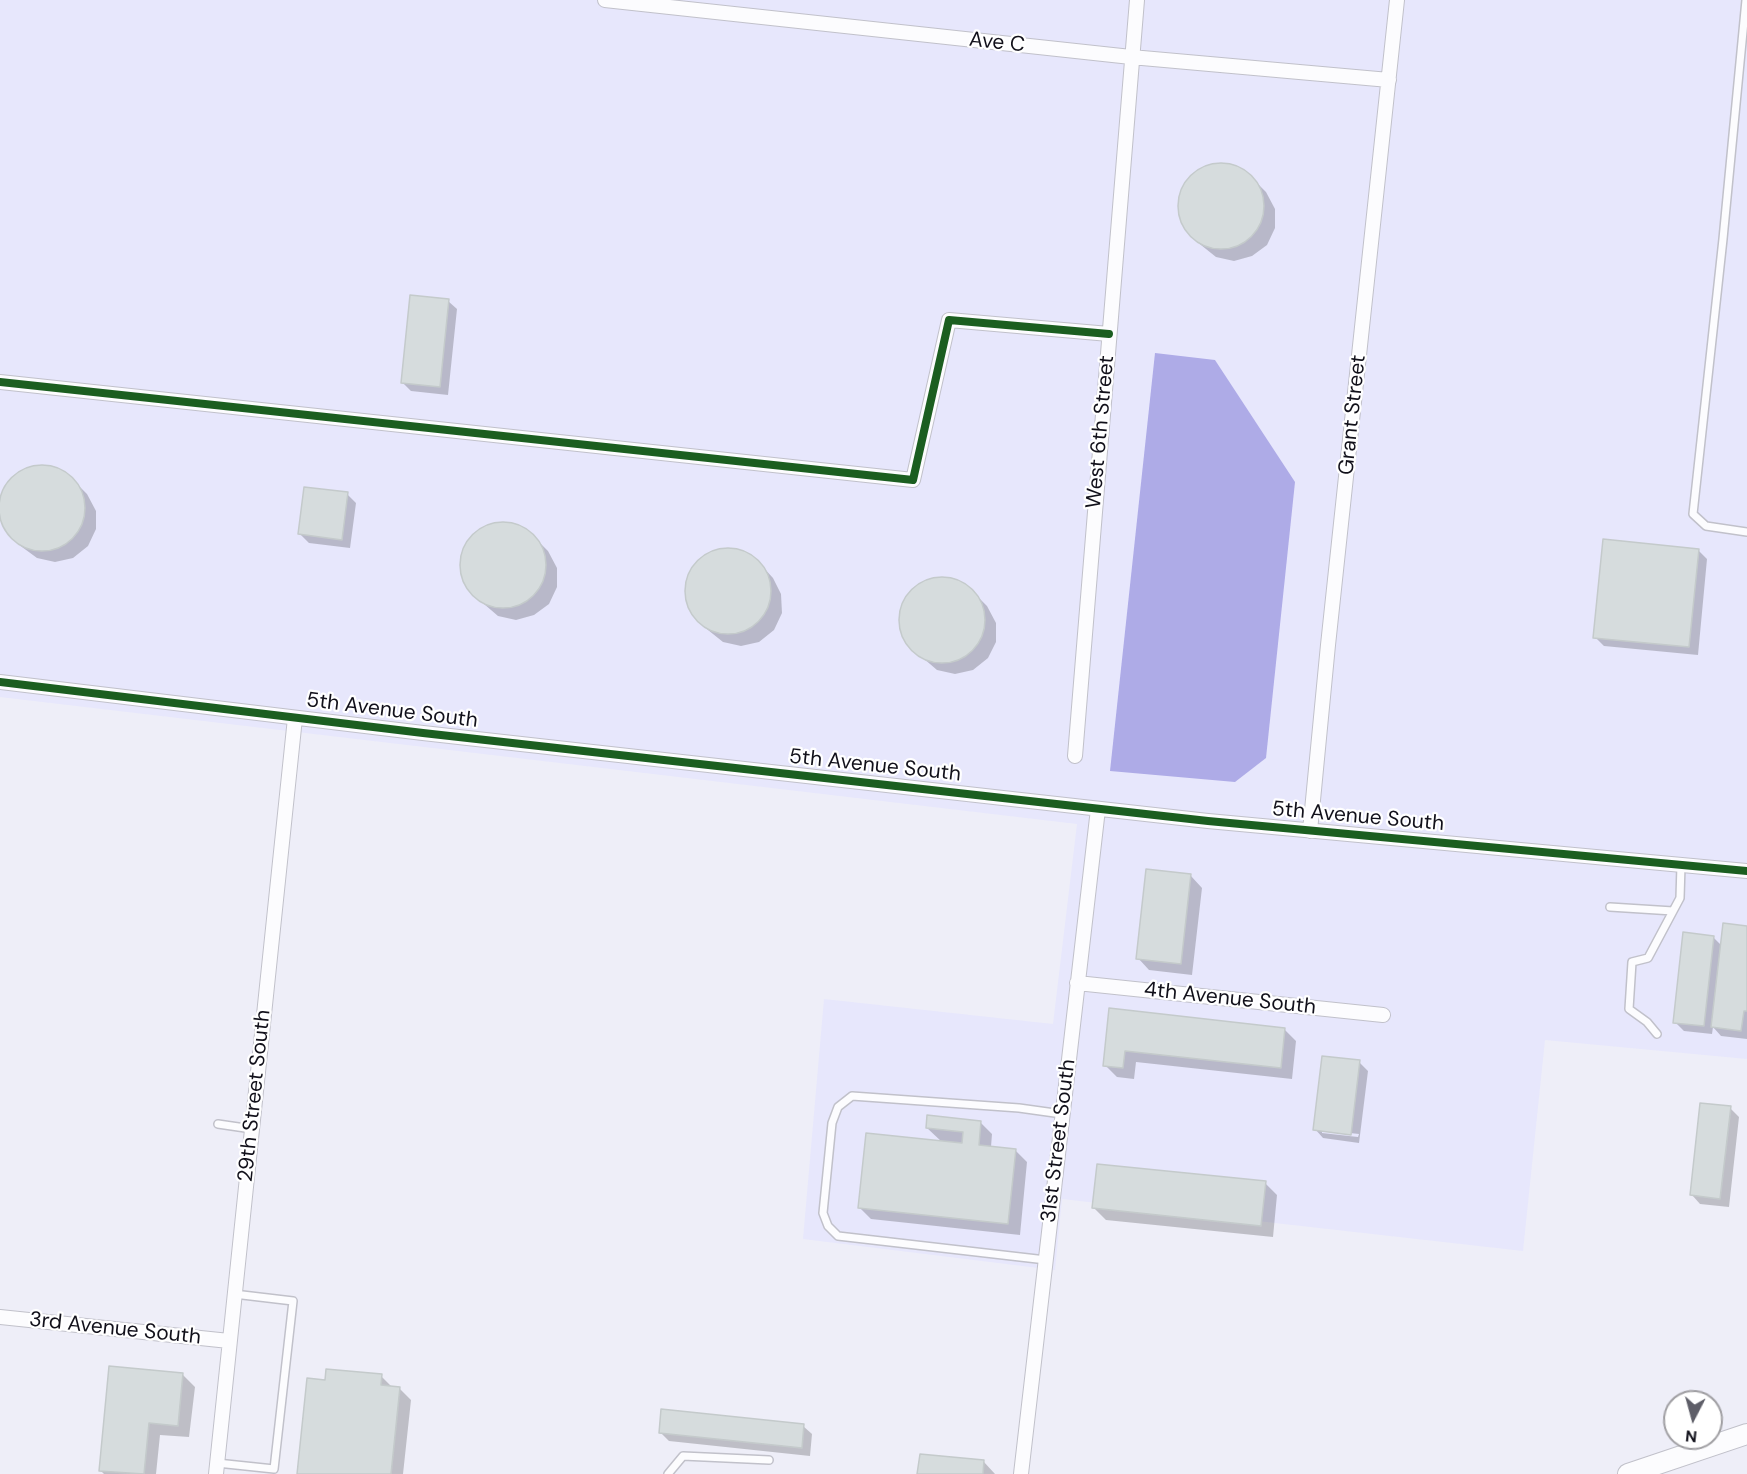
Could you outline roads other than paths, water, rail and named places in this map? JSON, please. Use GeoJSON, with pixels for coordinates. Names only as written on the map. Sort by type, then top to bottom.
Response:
{"type":"FeatureCollection","features":[{"type":"Feature","properties":{"kind":"main road"},"geometry":{"type":"LineString","coordinates":[[1628,1474],[1747,1434]]}},
{"type":"Feature","properties":{"kind":"street","name":"Ave C"},"geometry":{"type":"LineString","coordinates":[[605,0],[1131,57],[1389,80]]}},
{"type":"Feature","properties":{"kind":"street","name":"West 6th Street"},"geometry":{"type":"LineString","coordinates":[[1075,756],[1137,0]]}},
{"type":"Feature","properties":{"kind":"street","name":"Grant Street"},"geometry":{"type":"LineString","coordinates":[[1310,831],[1397,0]]}},
{"type":"Feature","properties":{"kind":"street"},"geometry":{"type":"LineString","coordinates":[[0,382],[913,480],[949,320],[1109,334]]}},
{"type":"Feature","properties":{"kind":"street","name":"5th Avenue South"},"geometry":{"type":"LineString","coordinates":[[0,682],[295,718],[1098,809],[1747,871]]}},
{"type":"Feature","properties":{"kind":"street","name":"29th Street South"},"geometry":{"type":"LineString","coordinates":[[216,1469],[295,718]]}},
{"type":"Feature","properties":{"kind":"street","name":"31st Street South"},"geometry":{"type":"LineString","coordinates":[[1021,1474],[1098,809]]}},
{"type":"Feature","properties":{"kind":"street","name":"4th Avenue South"},"geometry":{"type":"LineString","coordinates":[[1077,983],[1383,1015]]}},
{"type":"Feature","properties":{"kind":"street","name":"3rd Avenue South"},"geometry":{"type":"LineString","coordinates":[[0,1317],[230,1341]]}},
{"type":"Feature","properties":{"kind":"lane"},"geometry":{"type":"LineString","coordinates":[[1746,0],[1693,514],[1706,526],[1747,532]]}},
{"type":"Feature","properties":{"kind":"lane"},"geometry":{"type":"LineString","coordinates":[[1657,1034],[1647,1022],[1629,1009],[1632,962],[1648,958],[1680,898],[1682,864]]}},
{"type":"Feature","properties":{"kind":"lane"},"geometry":{"type":"LineString","coordinates":[[1610,907],[1673,911]]}},
{"type":"Feature","properties":{"kind":"lane"},"geometry":{"type":"LineString","coordinates":[[1046,1260],[838,1236],[828,1226],[823,1213],[832,1123],[838,1107],[852,1096],[1018,1108],[1062,1114]]}},
{"type":"Feature","properties":{"kind":"lane"},"geometry":{"type":"LineString","coordinates":[[218,1124],[252,1129]]}},
{"type":"Feature","properties":{"kind":"lane"},"geometry":{"type":"LineString","coordinates":[[216,1469],[274,1469],[293,1301],[234,1294]]}},
{"type":"Feature","properties":{"kind":"lane"},"geometry":{"type":"LineString","coordinates":[[668,1474],[683,1456],[769,1460]]}},
{"type":"Feature","properties":{"kind":"water"},"geometry":{"type":"Polygon","coordinates":[[[1155,353],[1215,360],[1295,482],[1266,758],[1235,782],[1110,771],[1155,353]]]}}]}
